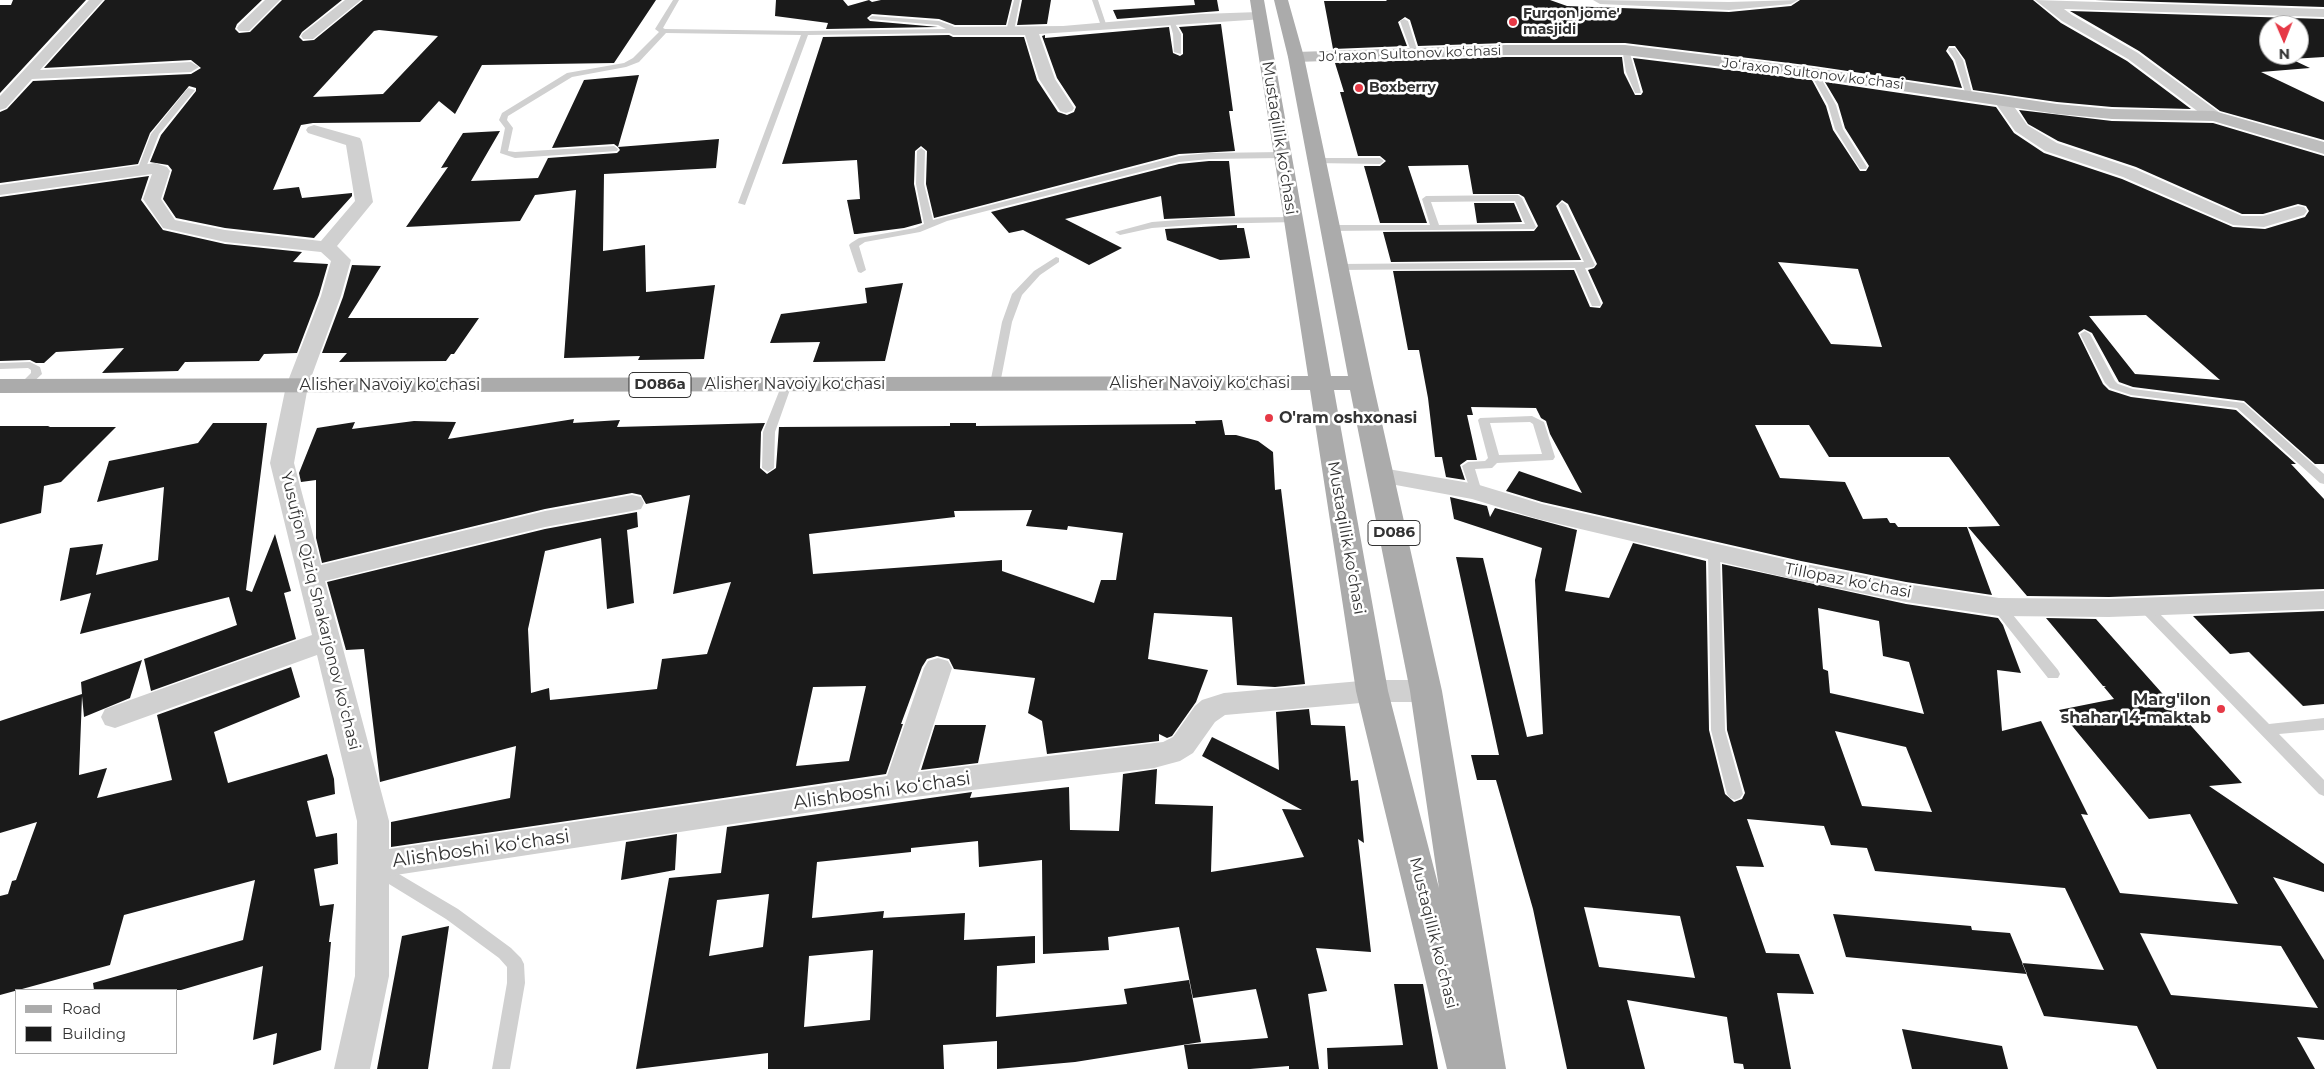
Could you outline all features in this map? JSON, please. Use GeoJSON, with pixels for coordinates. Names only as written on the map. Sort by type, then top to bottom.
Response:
{"type":"FeatureCollection","features":[{"type":"Feature","properties":{"kind":"main road","name":"Mustaqillik koʻchasi"},"geometry":{"type":"LineString","coordinates":[[1281,0],[1296,56],[1361,382],[1426,691],[1486,1069]]}},
{"type":"Feature","properties":{"kind":"main road","name":"Mustaqillik koʻchasi"},"geometry":{"type":"LineString","coordinates":[[1258,8],[1372,691],[1467,1069]]}},
{"type":"Feature","properties":{"kind":"main road","name":"D086a"},"geometry":{"type":"LineString","coordinates":[[1320,382],[1361,382]]}},
{"type":"Feature","properties":{"kind":"main road","name":"Alisher Navoiy koʻchasi"},"geometry":{"type":"LineString","coordinates":[[0,386],[1320,382]]}},
{"type":"Feature","properties":{"kind":"street"},"geometry":{"type":"LineString","coordinates":[[0,105],[29,76],[96,0]]}},
{"type":"Feature","properties":{"kind":"street"},"geometry":{"type":"LineString","coordinates":[[244,28],[273,0]]}},
{"type":"Feature","properties":{"kind":"street"},"geometry":{"type":"LineString","coordinates":[[308,36],[354,0]]}},
{"type":"Feature","properties":{"kind":"street"},"geometry":{"type":"LineString","coordinates":[[1600,0],[1728,6],[1791,0]]}},
{"type":"Feature","properties":{"kind":"street"},"geometry":{"type":"LineString","coordinates":[[2047,2],[2324,13]]}},
{"type":"Feature","properties":{"kind":"street"},"geometry":{"type":"LineString","coordinates":[[2047,2],[2066,18],[2133,56],[2214,116]]}},
{"type":"Feature","properties":{"kind":"street"},"geometry":{"type":"LineString","coordinates":[[953,31],[1032,31],[1105,26],[1171,21],[1258,8]]}},
{"type":"Feature","properties":{"kind":"street"},"geometry":{"type":"LineString","coordinates":[[1032,31],[1047,79],[1066,108]]}},
{"type":"Feature","properties":{"kind":"street","name":"Joʻraxon Sultonov koʻchasi"},"geometry":{"type":"LineString","coordinates":[[1296,56],[1506,50],[1625,50],[1814,73],[2002,101],[2112,114],[2214,116],[2324,148]]}},
{"type":"Feature","properties":{"kind":"street"},"geometry":{"type":"LineString","coordinates":[[29,76],[191,68]]}},
{"type":"Feature","properties":{"kind":"street"},"geometry":{"type":"LineString","coordinates":[[2002,101],[2021,128],[2051,147],[2129,173],[2239,221],[2264,222],[2298,211]]}},
{"type":"Feature","properties":{"kind":"street"},"geometry":{"type":"LineString","coordinates":[[0,190],[142,168],[155,168],[161,171],[152,199],[169,224],[225,236],[326,247],[364,202],[354,142],[314,130]]}},
{"type":"Feature","properties":{"kind":"street","name":"Yusufjon Qiziq Shakarjonov koʻchasi"},"geometry":{"type":"LineString","coordinates":[[326,247],[341,260],[331,296],[297,386],[282,463],[373,822],[372,976],[352,1069]]}},
{"type":"Feature","properties":{"kind":"street","name":"Tillopaz koʻchasi"},"geometry":{"type":"LineString","coordinates":[[1382,476],[1476,492],[1538,511],[1714,553],[1906,593],[1999,607],[2145,607],[2324,600]]}},
{"type":"Feature","properties":{"kind":"street"},"geometry":{"type":"LineString","coordinates":[[311,576],[544,519],[632,503]]}},
{"type":"Feature","properties":{"kind":"street"},"geometry":{"type":"LineString","coordinates":[[115,717],[328,640]]}},
{"type":"Feature","properties":{"kind":"street"},"geometry":{"type":"LineString","coordinates":[[898,788],[938,668]]}},
{"type":"Feature","properties":{"kind":"street","name":"Alishboshi koʻchasi"},"geometry":{"type":"LineString","coordinates":[[373,865],[898,788],[1170,753],[1184,745],[1205,714],[1212,708],[1224,704],[1372,691],[1426,691]]}},
{"type":"Feature","properties":{"kind":"lane"},"geometry":{"type":"LineString","coordinates":[[676,0],[659,29],[664,31],[805,33],[953,31]]}},
{"type":"Feature","properties":{"kind":"lane"},"geometry":{"type":"LineString","coordinates":[[1010,31],[1018,0]]}},
{"type":"Feature","properties":{"kind":"lane"},"geometry":{"type":"LineString","coordinates":[[1095,0],[1105,26]]}},
{"type":"Feature","properties":{"kind":"lane"},"geometry":{"type":"LineString","coordinates":[[872,18],[939,23],[953,31]]}},
{"type":"Feature","properties":{"kind":"lane"},"geometry":{"type":"LineString","coordinates":[[1171,21],[1177,34],[1178,52]]}},
{"type":"Feature","properties":{"kind":"lane"},"geometry":{"type":"LineString","coordinates":[[1404,21],[1416,54]]}},
{"type":"Feature","properties":{"kind":"lane"},"geometry":{"type":"LineString","coordinates":[[614,149],[515,155],[505,153],[502,151],[509,128],[502,120],[505,116],[570,75],[626,65],[636,60],[664,31]]}},
{"type":"Feature","properties":{"kind":"lane"},"geometry":{"type":"LineString","coordinates":[[742,203],[805,33]]}},
{"type":"Feature","properties":{"kind":"lane"},"geometry":{"type":"LineString","coordinates":[[1625,50],[1630,72],[1638,90]]}},
{"type":"Feature","properties":{"kind":"lane"},"geometry":{"type":"LineString","coordinates":[[1952,50],[1959,60],[1970,95]]}},
{"type":"Feature","properties":{"kind":"lane"},"geometry":{"type":"LineString","coordinates":[[1814,73],[1832,105],[1839,129],[1863,167]]}},
{"type":"Feature","properties":{"kind":"lane"},"geometry":{"type":"LineString","coordinates":[[142,168],[154,134],[192,90]]}},
{"type":"Feature","properties":{"kind":"lane"},"geometry":{"type":"LineString","coordinates":[[921,151],[920,184],[929,225]]}},
{"type":"Feature","properties":{"kind":"lane"},"geometry":{"type":"LineString","coordinates":[[861,270],[854,245],[856,242],[917,230],[944,219],[1179,159],[1224,156],[1282,156]]}},
{"type":"Feature","properties":{"kind":"lane"},"geometry":{"type":"LineString","coordinates":[[1317,161],[1380,161]]}},
{"type":"Feature","properties":{"kind":"lane"},"geometry":{"type":"LineString","coordinates":[[1331,228],[1531,227],[1518,198],[1426,199],[1435,227]]}},
{"type":"Feature","properties":{"kind":"lane"},"geometry":{"type":"LineString","coordinates":[[1338,267],[1587,266],[1591,263],[1562,204]]}},
{"type":"Feature","properties":{"kind":"lane"},"geometry":{"type":"LineString","coordinates":[[1120,232],[1152,225],[1205,221],[1293,220]]}},
{"type":"Feature","properties":{"kind":"lane"},"geometry":{"type":"LineString","coordinates":[[995,384],[1007,322],[1017,294],[1037,273],[1056,260]]}},
{"type":"Feature","properties":{"kind":"lane"},"geometry":{"type":"LineString","coordinates":[[1578,266],[1596,304]]}},
{"type":"Feature","properties":{"kind":"lane"},"geometry":{"type":"LineString","coordinates":[[2085,334],[2110,383],[2114,386],[2131,392],[2240,405],[2324,480]]}},
{"type":"Feature","properties":{"kind":"lane"},"geometry":{"type":"LineString","coordinates":[[0,366],[30,366],[36,369],[37,374],[24,386]]}},
{"type":"Feature","properties":{"kind":"lane"},"geometry":{"type":"LineString","coordinates":[[768,468],[769,432],[787,384]]}},
{"type":"Feature","properties":{"kind":"lane"},"geometry":{"type":"LineString","coordinates":[[1476,492],[1468,466],[1488,465],[1494,458],[1549,457],[1538,422],[1532,419],[1484,420],[1494,458]]}},
{"type":"Feature","properties":{"kind":"lane"},"geometry":{"type":"LineString","coordinates":[[1714,553],[1718,730],[1735,794]]}},
{"type":"Feature","properties":{"kind":"lane"},"geometry":{"type":"LineString","coordinates":[[1999,607],[2053,674]]}},
{"type":"Feature","properties":{"kind":"lane"},"geometry":{"type":"LineString","coordinates":[[2145,607],[2324,790]]}},
{"type":"Feature","properties":{"kind":"lane"},"geometry":{"type":"LineString","coordinates":[[2266,730],[2324,724]]}},
{"type":"Feature","properties":{"kind":"lane"},"geometry":{"type":"LineString","coordinates":[[373,865],[452,914],[505,953],[514,964],[516,983],[501,1069]]}},
{"type":"Feature","properties":{"kind":"building"},"geometry":{"type":"Polygon","coordinates":[[[13,0],[86,0],[0,93],[0,5],[11,5],[13,0]]]}},
{"type":"Feature","properties":{"kind":"building"},"geometry":{"type":"Polygon","coordinates":[[[105,0],[262,0],[237,24],[235,29],[239,33],[250,32],[282,0],[342,0],[302,32],[299,37],[303,41],[314,40],[363,0],[656,0],[614,63],[482,65],[455,114],[439,101],[420,122],[313,123],[301,125],[273,190],[299,187],[302,198],[352,193],[352,196],[314,238],[225,228],[176,218],[163,199],[172,170],[168,165],[150,162],[161,135],[196,91],[196,88],[189,86],[150,133],[138,164],[0,183],[0,112],[7,109],[33,81],[191,74],[201,68],[191,60],[44,68],[105,0]],[[374,31],[313,97],[383,94],[438,36],[374,31]]]}},
{"type":"Feature","properties":{"kind":"building"},"geometry":{"type":"Polygon","coordinates":[[[776,0],[843,0],[848,6],[869,0],[872,2],[881,0],[1012,0],[1006,25],[955,25],[939,19],[872,14],[867,18],[870,21],[938,27],[826,29],[828,23],[775,16],[776,0]]]}},
{"type":"Feature","properties":{"kind":"building"},"geometry":{"type":"Polygon","coordinates":[[[1022,0],[1051,0],[1047,24],[1017,25],[1022,0]]]}},
{"type":"Feature","properties":{"kind":"building"},"geometry":{"type":"Polygon","coordinates":[[[1194,0],[1217,0],[1219,11],[1117,19],[1113,10],[1195,5],[1194,0]]]}},
{"type":"Feature","properties":{"kind":"building"},"geometry":{"type":"Polygon","coordinates":[[[1550,0],[1567,6],[1729,12],[1791,6],[1800,0],[2033,0],[2061,23],[2127,61],[2191,109],[2112,107],[2057,102],[1973,90],[1965,60],[1955,46],[1949,46],[1946,51],[1953,61],[1962,88],[1814,66],[1625,43],[1506,43],[1418,46],[1410,20],[1405,17],[1398,22],[1407,46],[1333,49],[1324,1],[1550,0]]]}},
{"type":"Feature","properties":{"kind":"building"},"geometry":{"type":"Polygon","coordinates":[[[2095,0],[2324,0],[2324,7],[2095,0]]]}},
{"type":"Feature","properties":{"kind":"building"},"geometry":{"type":"Polygon","coordinates":[[[2070,11],[2259,17],[2259,65],[2304,65],[2310,68],[2261,72],[2324,102],[2324,140],[2220,111],[2139,51],[2070,11]]]}},
{"type":"Feature","properties":{"kind":"building"},"geometry":{"type":"Polygon","coordinates":[[[2309,19],[2324,19],[2324,57],[2309,58],[2309,19]]]}},
{"type":"Feature","properties":{"kind":"building"},"geometry":{"type":"Polygon","coordinates":[[[1221,24],[1233,111],[1229,111],[1235,151],[1179,154],[934,218],[926,184],[927,151],[921,146],[915,151],[914,184],[922,223],[904,228],[857,234],[854,234],[847,200],[860,199],[857,160],[782,164],[823,37],[949,35],[953,37],[1024,37],[1037,80],[1058,112],[1067,115],[1074,112],[1076,107],[1057,78],[1042,36],[1045,35],[1045,38],[1169,27],[1173,53],[1180,56],[1183,54],[1183,34],[1179,27],[1221,24]]]}},
{"type":"Feature","properties":{"kind":"building"},"geometry":{"type":"Polygon","coordinates":[[[1506,57],[1622,57],[1624,73],[1635,95],[1641,95],[1643,92],[1633,58],[1812,80],[1826,106],[1833,130],[1860,171],[1866,171],[1869,166],[1845,128],[1838,104],[1825,82],[1996,107],[2014,133],[2044,153],[2122,179],[2233,227],[2265,229],[2305,217],[2309,211],[2306,206],[2298,204],[2263,214],[2242,214],[2136,167],[2058,141],[2028,124],[2019,110],[2112,121],[2213,123],[2324,156],[2324,464],[2315,464],[2244,401],[2133,387],[2119,382],[2092,333],[2084,329],[2078,333],[2103,384],[2109,390],[2131,397],[2236,410],[2296,464],[2291,464],[2324,499],[2324,589],[2109,597],[2027,596],[1968,527],[2000,526],[1949,457],[1829,457],[1809,425],[1755,425],[1780,478],[1845,482],[1863,519],[1887,518],[1890,523],[1895,523],[1898,527],[1967,527],[1992,595],[1906,582],[1801,561],[1542,502],[1506,491],[1519,471],[1582,493],[1550,434],[1546,421],[1541,418],[1536,408],[1471,407],[1473,415],[1467,415],[1477,460],[1467,460],[1460,465],[1465,480],[1446,477],[1442,457],[1435,457],[1428,398],[1419,350],[1408,350],[1393,271],[1574,270],[1590,307],[1600,308],[1603,303],[1588,270],[1594,268],[1597,264],[1568,204],[1562,200],[1556,206],[1581,260],[1391,262],[1383,232],[1534,231],[1538,226],[1524,197],[1519,194],[1473,194],[1468,165],[1408,166],[1427,223],[1380,223],[1364,166],[1380,166],[1386,161],[1380,156],[1358,156],[1340,92],[1344,92],[1335,63],[1506,57]],[[1778,262],[1831,344],[1882,347],[1858,269],[1778,262]],[[2146,315],[2089,316],[2135,374],[2220,380],[2146,315]]]}},
{"type":"Feature","properties":{"kind":"building"},"geometry":{"type":"Polygon","coordinates":[[[639,75],[618,147],[614,144],[552,148],[584,80],[639,75]]]}},
{"type":"Feature","properties":{"kind":"building"},"geometry":{"type":"Polygon","coordinates":[[[500,131],[471,181],[538,178],[548,158],[617,153],[620,150],[618,147],[719,139],[716,168],[604,174],[603,251],[645,245],[646,292],[715,285],[704,359],[638,360],[640,356],[564,358],[576,190],[535,195],[520,221],[406,227],[448,167],[441,168],[463,133],[500,131]]]}},
{"type":"Feature","properties":{"kind":"building"},"geometry":{"type":"Polygon","coordinates":[[[1229,161],[1235,216],[1164,219],[1161,196],[1065,219],[1122,248],[1089,265],[1023,230],[1009,233],[991,212],[1179,164],[1229,161]]]}},
{"type":"Feature","properties":{"kind":"building"},"geometry":{"type":"Polygon","coordinates":[[[149,176],[141,200],[163,230],[225,244],[302,252],[293,262],[328,264],[319,295],[297,353],[264,354],[259,361],[185,362],[178,371],[102,373],[124,348],[56,352],[44,363],[36,363],[30,360],[0,361],[0,197],[149,176]]]}},
{"type":"Feature","properties":{"kind":"building"},"geometry":{"type":"Polygon","coordinates":[[[1474,203],[1514,203],[1522,222],[1477,223],[1474,203]]]}},
{"type":"Feature","properties":{"kind":"building"},"geometry":{"type":"Polygon","coordinates":[[[1237,225],[1237,228],[1244,228],[1250,258],[1220,260],[1167,240],[1165,229],[1237,225]]]}},
{"type":"Feature","properties":{"kind":"building"},"geometry":{"type":"Polygon","coordinates":[[[352,265],[381,266],[348,318],[479,318],[454,354],[451,354],[446,361],[339,362],[347,353],[322,353],[343,297],[352,265]]]}},
{"type":"Feature","properties":{"kind":"building"},"geometry":{"type":"Polygon","coordinates":[[[903,283],[885,361],[813,362],[820,342],[770,343],[781,314],[867,303],[865,288],[903,283]]]}},
{"type":"Feature","properties":{"kind":"building"},"geometry":{"type":"Polygon","coordinates":[[[574,419],[573,423],[620,420],[617,427],[765,423],[761,432],[760,468],[767,474],[776,468],[779,427],[950,426],[950,423],[976,423],[976,426],[1196,424],[1195,421],[1222,420],[1225,435],[1236,435],[1258,441],[1273,452],[1275,490],[1281,489],[1305,684],[1275,687],[1237,685],[1232,617],[1154,613],[1148,659],[1208,670],[1196,702],[1172,736],[1167,738],[1159,734],[1159,741],[1047,754],[1042,721],[1028,713],[1035,678],[954,669],[949,659],[937,656],[927,659],[922,667],[901,724],[903,724],[886,774],[391,847],[391,822],[510,798],[516,746],[380,782],[364,649],[346,650],[327,582],[545,529],[637,512],[638,527],[627,530],[634,603],[607,609],[601,538],[545,551],[528,629],[531,693],[549,688],[550,700],[657,689],[662,659],[707,654],[731,582],[673,594],[690,495],[646,504],[641,495],[632,493],[545,509],[322,563],[316,538],[316,480],[301,482],[299,473],[317,428],[355,422],[352,429],[414,421],[456,422],[448,439],[574,419]],[[1032,510],[954,511],[955,517],[809,534],[813,574],[1002,560],[1002,571],[1094,603],[1101,580],[1116,580],[1123,533],[1068,526],[1067,530],[1026,526],[1032,510]],[[866,686],[813,687],[796,766],[849,761],[866,686]]]}},
{"type":"Feature","properties":{"kind":"building"},"geometry":{"type":"Polygon","coordinates":[[[213,423],[267,423],[246,590],[252,592],[275,534],[291,591],[284,593],[296,639],[151,691],[144,659],[237,625],[229,597],[80,634],[91,593],[60,601],[70,548],[103,544],[96,575],[158,560],[164,487],[97,502],[109,461],[198,443],[213,423]]]}},
{"type":"Feature","properties":{"kind":"building"},"geometry":{"type":"Polygon","coordinates":[[[0,426],[116,427],[61,482],[44,486],[41,513],[0,524],[0,426]]]}},
{"type":"Feature","properties":{"kind":"building"},"geometry":{"type":"Polygon","coordinates":[[[1450,497],[1487,506],[1490,517],[1495,508],[1577,530],[1565,591],[1609,598],[1633,543],[1706,561],[1709,730],[1725,794],[1734,802],[1742,799],[1745,793],[1727,730],[1722,564],[1906,604],[1998,618],[2003,625],[2021,673],[1997,670],[2002,731],[2041,721],[2088,815],[2081,814],[2120,893],[2238,904],[2190,814],[2149,819],[2059,710],[2114,699],[2104,687],[2106,686],[2103,686],[2046,618],[2096,619],[2242,783],[2209,786],[2324,864],[2324,892],[2273,877],[2324,960],[2324,1040],[2297,1037],[2315,1069],[2157,1069],[2137,1026],[2044,1016],[2022,963],[2104,970],[2065,888],[1875,871],[1867,848],[1831,845],[1824,826],[1747,819],[1764,867],[1736,866],[1766,953],[1799,954],[1814,994],[1777,993],[1791,1069],[1744,1069],[1743,1064],[1734,1063],[1727,1017],[1627,1000],[1645,1069],[1567,1069],[1533,909],[1496,780],[1477,780],[1471,755],[1499,755],[1456,557],[1483,558],[1527,737],[1543,734],[1535,580],[1542,548],[1454,519],[1450,497]],[[1818,608],[1823,669],[1828,671],[1830,693],[1924,714],[1909,662],[1883,656],[1879,621],[1818,608]],[[1835,731],[1862,806],[1932,812],[1906,747],[1835,731]],[[1584,907],[1599,967],[1695,978],[1680,916],[1584,907]],[[2140,933],[2171,995],[2318,1008],[2281,946],[2140,933]]]}},
{"type":"Feature","properties":{"kind":"building"},"geometry":{"type":"Polygon","coordinates":[[[2324,611],[2324,704],[2303,706],[2249,652],[2230,654],[2193,616],[2324,611]]]}},
{"type":"Feature","properties":{"kind":"building"},"geometry":{"type":"Polygon","coordinates":[[[142,660],[130,698],[84,717],[82,696],[79,775],[107,768],[97,798],[172,780],[157,715],[291,667],[300,697],[214,732],[228,783],[327,754],[334,779],[335,794],[307,801],[316,837],[337,833],[338,864],[314,869],[320,906],[334,904],[329,942],[331,942],[321,1050],[273,1065],[277,1033],[253,1040],[263,966],[181,990],[94,989],[93,983],[243,940],[255,880],[124,915],[110,965],[22,989],[15,989],[15,991],[0,995],[0,896],[8,894],[12,881],[16,880],[37,822],[0,833],[0,721],[82,694],[81,682],[142,660]]]}},
{"type":"Feature","properties":{"kind":"building"},"geometry":{"type":"Polygon","coordinates":[[[1309,709],[1311,725],[1345,726],[1351,781],[1358,780],[1364,843],[1358,839],[1371,952],[1316,948],[1327,991],[1308,994],[1319,1069],[1289,1069],[1289,1066],[1250,1069],[1188,1069],[1184,1045],[1268,1038],[1256,989],[1193,998],[1179,927],[1108,937],[1109,950],[1043,954],[1042,860],[979,867],[978,841],[911,848],[911,852],[817,862],[812,918],[884,911],[883,918],[965,913],[964,940],[1035,936],[1035,963],[997,966],[996,1017],[1127,1004],[1124,989],[1189,980],[1201,1042],[1075,1062],[997,1069],[997,1041],[943,1045],[944,1069],[768,1069],[768,1053],[636,1069],[669,878],[721,873],[727,827],[972,792],[970,798],[1069,787],[1070,830],[1119,831],[1123,774],[1157,769],[1155,804],[1213,806],[1211,872],[1304,857],[1282,809],[1302,810],[1202,756],[1212,737],[1279,770],[1276,712],[1309,709]],[[769,894],[717,900],[709,956],[763,947],[769,894]],[[873,950],[809,956],[804,1027],[870,1020],[873,950]]]}},
{"type":"Feature","properties":{"kind":"building"},"geometry":{"type":"Polygon","coordinates":[[[935,725],[986,725],[978,763],[921,770],[935,725]]]}},
{"type":"Feature","properties":{"kind":"building"},"geometry":{"type":"Polygon","coordinates":[[[677,834],[675,870],[621,880],[626,842],[677,834]]]}},
{"type":"Feature","properties":{"kind":"building"},"geometry":{"type":"Polygon","coordinates":[[[1833,914],[1971,926],[1972,930],[2010,933],[2027,974],[1846,957],[1833,914]]]}},
{"type":"Feature","properties":{"kind":"building"},"geometry":{"type":"Polygon","coordinates":[[[449,926],[428,1069],[377,1069],[402,936],[449,926]]]}},
{"type":"Feature","properties":{"kind":"building"},"geometry":{"type":"Polygon","coordinates":[[[1394,984],[1423,984],[1438,1069],[1328,1069],[1327,1048],[1403,1045],[1394,984]]]}},
{"type":"Feature","properties":{"kind":"building"},"geometry":{"type":"Polygon","coordinates":[[[1902,1029],[2002,1046],[2008,1069],[1912,1069],[1902,1029]]]}},
{"type":"Feature","properties":{"kind":"place","name":"Furqon jome' masjidi"},"geometry":{"type":"Point","coordinates":[1513,22]}},
{"type":"Feature","properties":{"kind":"place","name":"Boxberry"},"geometry":{"type":"Point","coordinates":[1359,88]}},
{"type":"Feature","properties":{"kind":"place","name":"O'ram oshxonasi"},"geometry":{"type":"Point","coordinates":[1269,418]}},
{"type":"Feature","properties":{"kind":"place","name":"Marg'ilon shahar 14-maktab"},"geometry":{"type":"Point","coordinates":[2221,709]}}]}
